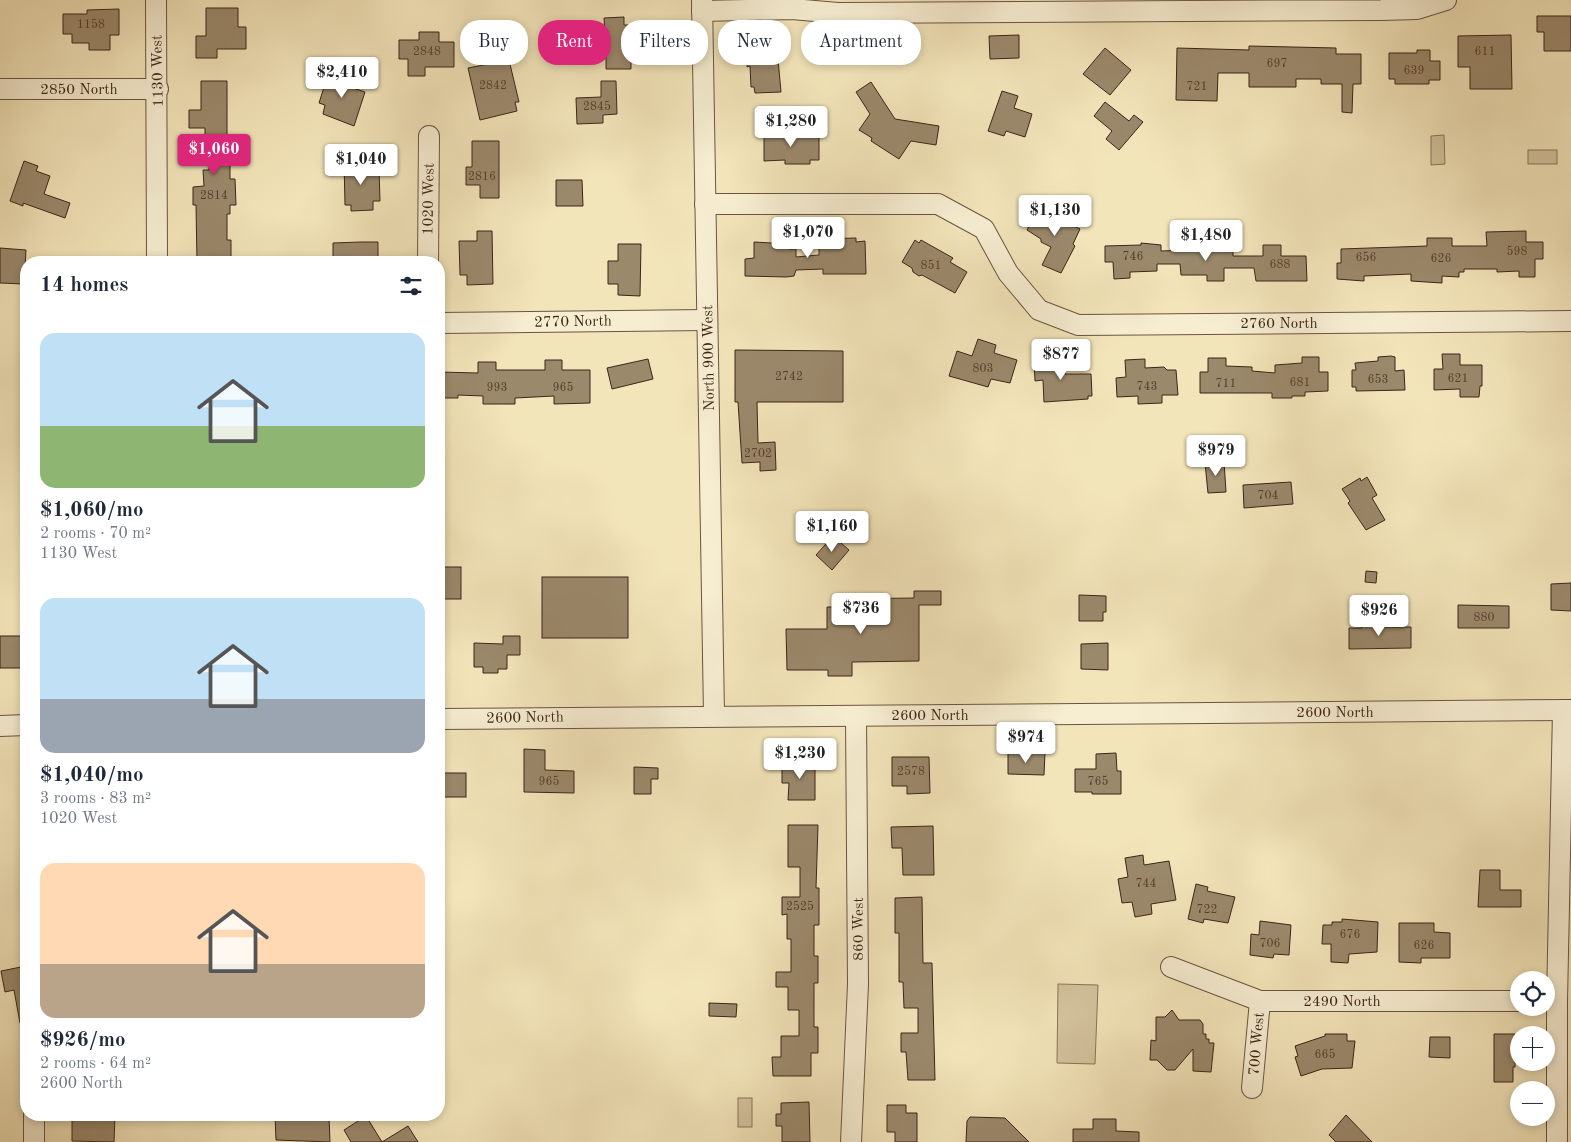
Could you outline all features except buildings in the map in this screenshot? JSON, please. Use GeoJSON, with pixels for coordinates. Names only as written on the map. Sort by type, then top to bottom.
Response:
{"type":"FeatureCollection","features":[{"type":"Feature","properties":{"kind":"street","name":"1130 West"},"geometry":{"type":"LineString","coordinates":[[156,0],[158,90],[157,256]]}},
{"type":"Feature","properties":{"kind":"street"},"geometry":{"type":"LineString","coordinates":[[702,6],[792,9],[838,13],[1381,5],[1418,9],[1446,0]]}},
{"type":"Feature","properties":{"kind":"street","name":"North 900 West"},"geometry":{"type":"LineString","coordinates":[[702,6],[714,715]]}},
{"type":"Feature","properties":{"kind":"street","name":"2850 North"},"geometry":{"type":"LineString","coordinates":[[0,90],[158,90]]}},
{"type":"Feature","properties":{"kind":"street","name":"1020 West"},"geometry":{"type":"LineString","coordinates":[[428,256],[429,136]]}},
{"type":"Feature","properties":{"kind":"street","name":"2760 North"},"geometry":{"type":"LineString","coordinates":[[705,204],[938,204],[984,229],[1008,273],[1039,310],[1078,325],[1571,321]]}},
{"type":"Feature","properties":{"kind":"street","name":"2770 North"},"geometry":{"type":"LineString","coordinates":[[445,323],[707,320]]}},
{"type":"Feature","properties":{"kind":"street"},"geometry":{"type":"LineString","coordinates":[[1554,971],[1567,710]]}},
{"type":"Feature","properties":{"kind":"street","name":"2600 North"},"geometry":{"type":"LineString","coordinates":[[445,718],[1567,710]]}},
{"type":"Feature","properties":{"kind":"street","name":"860 West"},"geometry":{"type":"LineString","coordinates":[[851,1142],[858,984],[856,716]]}},
{"type":"Feature","properties":{"kind":"street"},"geometry":{"type":"LineString","coordinates":[[0,726],[20,725]]}},
{"type":"Feature","properties":{"kind":"street","name":"2490 North"},"geometry":{"type":"LineString","coordinates":[[1171,967],[1260,1001],[1510,1001]]}},
{"type":"Feature","properties":{"kind":"street","name":"700 West"},"geometry":{"type":"LineString","coordinates":[[1252,1088],[1260,1001]]}},
{"type":"Feature","properties":{"kind":"street"},"geometry":{"type":"LineString","coordinates":[[1553,1016],[1557,1142]]}},
{"type":"Feature","properties":{"kind":"street"},"geometry":{"type":"LineString","coordinates":[[34,1121],[34,1142]]}},
{"type":"Feature","properties":{"kind":"shaded area"},"geometry":{"type":"Polygon","coordinates":[[[1444,135],[1445,164],[1431,165],[1431,136],[1444,135]]]}},
{"type":"Feature","properties":{"kind":"shaded area"},"geometry":{"type":"Polygon","coordinates":[[[1528,150],[1557,150],[1557,164],[1528,164],[1528,150]]]}},
{"type":"Feature","properties":{"kind":"shaded area"},"geometry":{"type":"Polygon","coordinates":[[[1058,984],[1098,985],[1095,1064],[1057,1063],[1058,984]]]}},
{"type":"Feature","properties":{"kind":"shaded area"},"geometry":{"type":"Polygon","coordinates":[[[738,1098],[752,1098],[752,1127],[738,1127],[738,1098]]]}}]}
